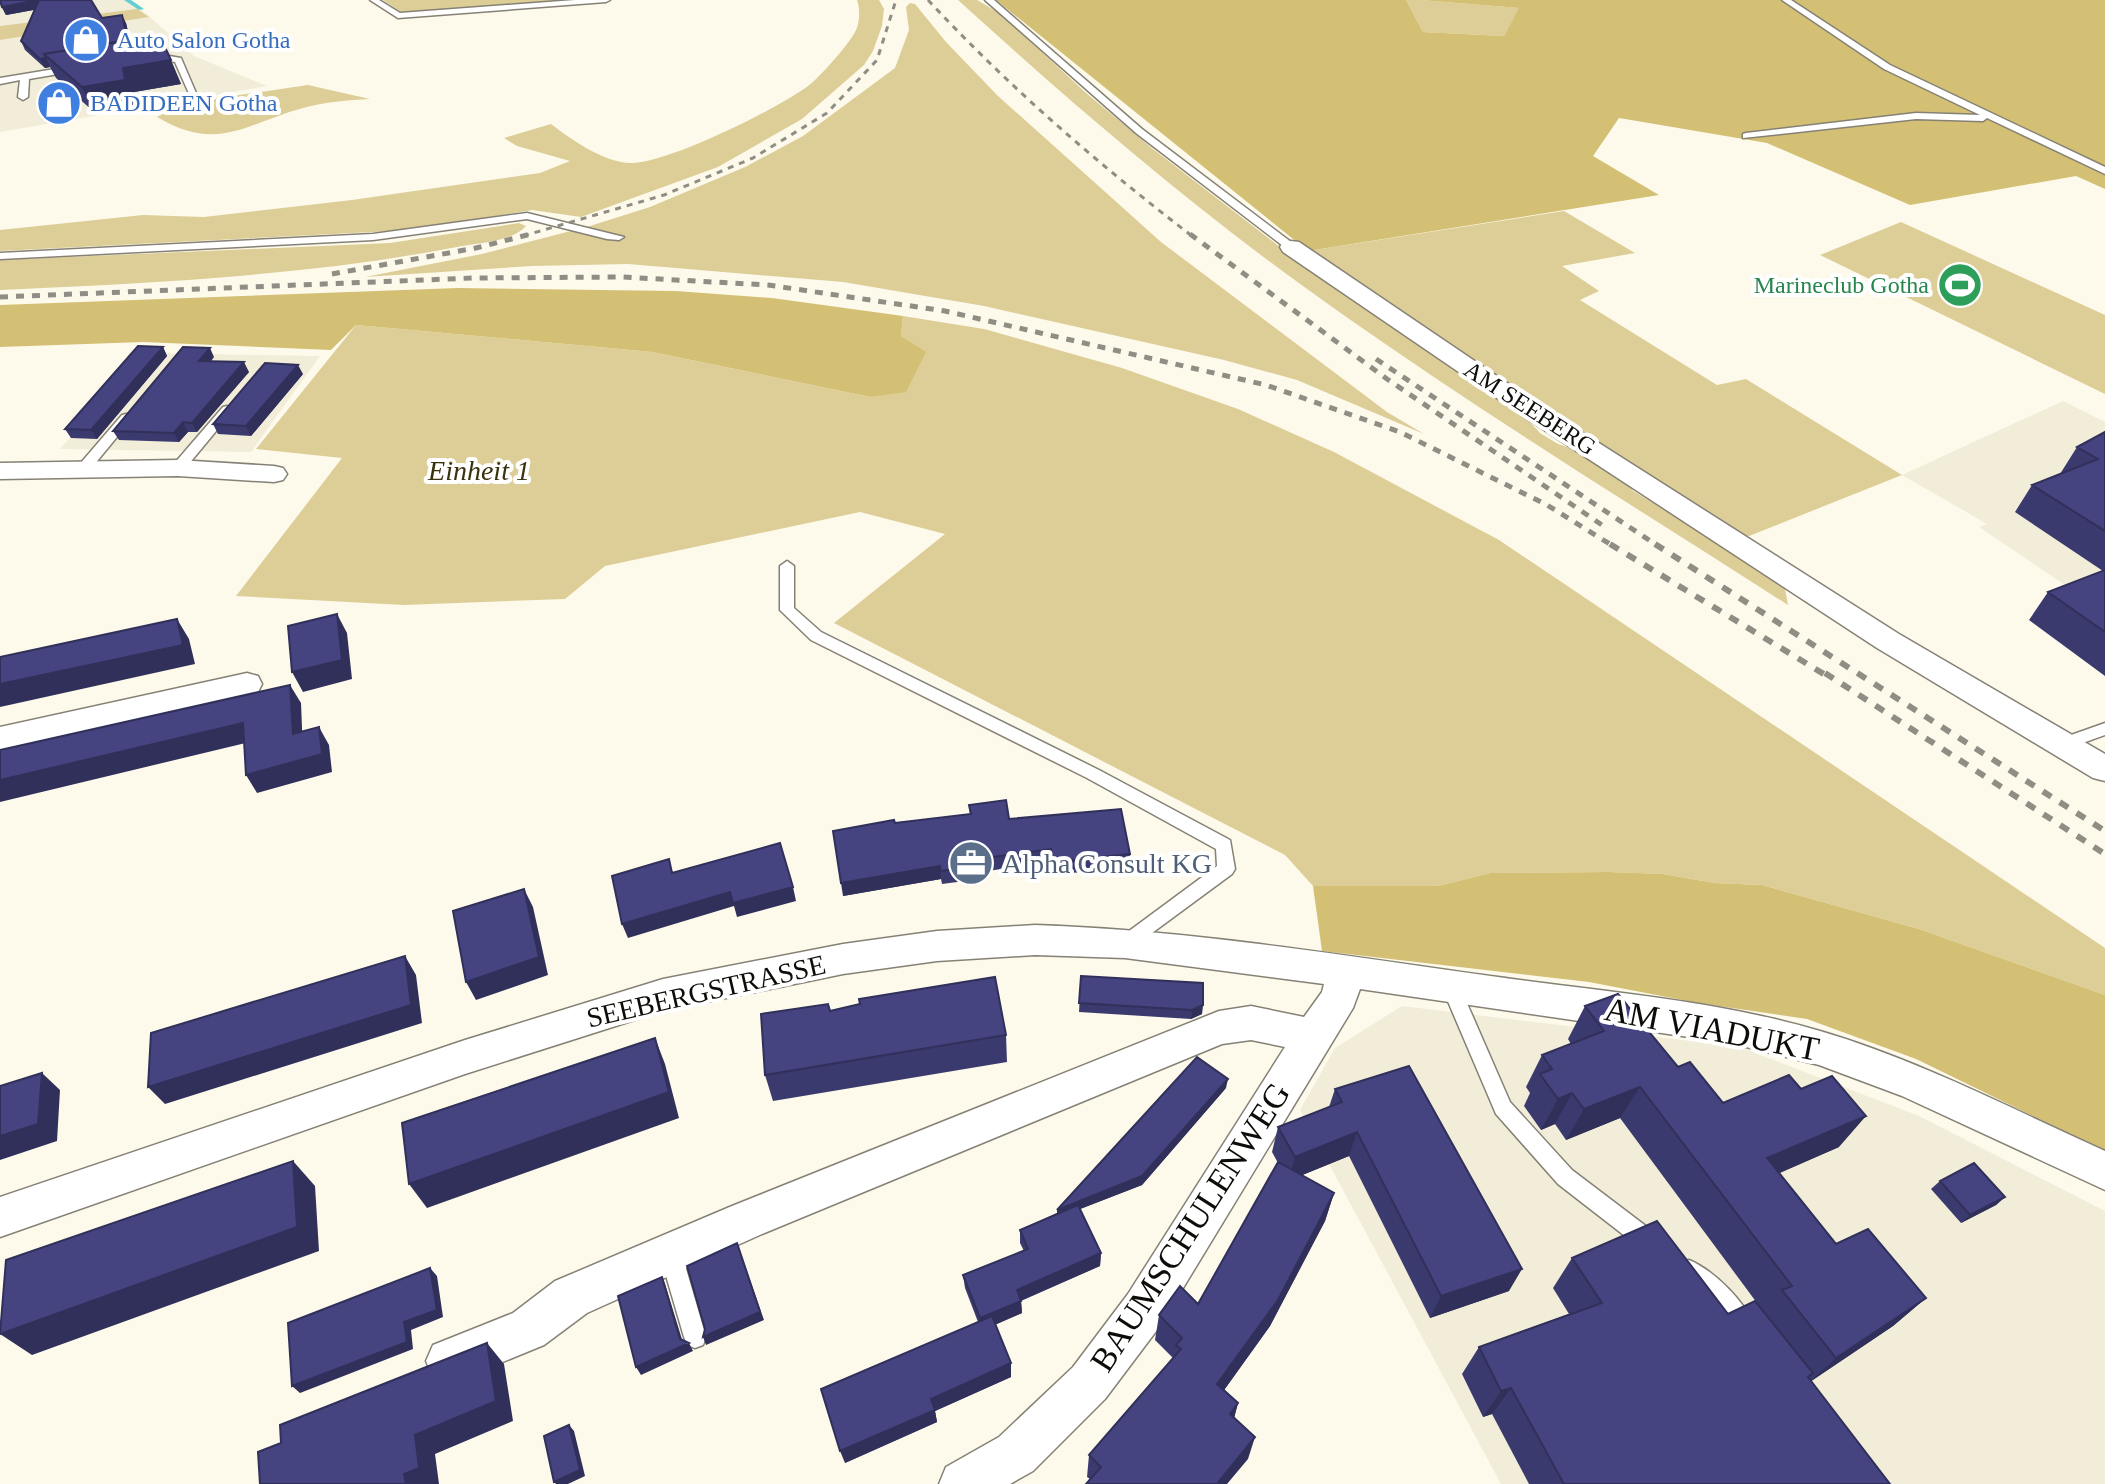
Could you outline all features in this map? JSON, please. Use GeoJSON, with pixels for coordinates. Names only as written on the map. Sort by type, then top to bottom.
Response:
{"type":"FeatureCollection","features":[{"type":"Feature","properties":{"kind":"street","name":"AM SEEBERG"},"geometry":{"type":"LineString","coordinates":[[1291,247],[1538,415],[1834,606],[2105,769]]}},
{"type":"Feature","properties":{"kind":"street"},"geometry":{"type":"LineString","coordinates":[[0,471],[178,468],[274,474]]}},
{"type":"Feature","properties":{"kind":"street"},"geometry":{"type":"LineString","coordinates":[[0,739],[247,684]]}},
{"type":"Feature","properties":{"kind":"street","name":"SEEBERGSTRASSE"},"geometry":{"type":"LineString","coordinates":[[0,1217],[465,1057],[663,995],[843,959],[937,946],[1035,940],[1125,943],[1345,973]]}},
{"type":"Feature","properties":{"kind":"street","name":"AM VIADUKT"},"geometry":{"type":"LineString","coordinates":[[1345,973],[1450,985],[1730,1026],[1821,1048],[1916,1084],[2105,1171]]}},
{"type":"Feature","properties":{"kind":"street","name":"BAUMSCHULENWEG"},"geometry":{"type":"LineString","coordinates":[[963,1484],[1016,1454],[1089,1383],[1144,1310],[1340,997],[1345,973]]}},
{"type":"Feature","properties":{"kind":"street"},"geometry":{"type":"LineString","coordinates":[[416,1374],[528,1329],[571,1297],[670,1254],[1219,1028],[1251,1023],[1313,1036]]}},
{"type":"Feature","properties":{"kind":"lane"},"geometry":{"type":"LineString","coordinates":[[374,0],[398,16],[606,0]]}},
{"type":"Feature","properties":{"kind":"lane","name":"AM SEEBERG"},"geometry":{"type":"LineString","coordinates":[[989,0],[1139,131],[1291,247]]}},
{"type":"Feature","properties":{"kind":"lane"},"geometry":{"type":"LineString","coordinates":[[1786,0],[1887,67],[2105,171]]}},
{"type":"Feature","properties":{"kind":"lane"},"geometry":{"type":"LineString","coordinates":[[134,59],[150,56],[178,60],[196,98]]}},
{"type":"Feature","properties":{"kind":"lane"},"geometry":{"type":"LineString","coordinates":[[0,81],[87,66]]}},
{"type":"Feature","properties":{"kind":"lane"},"geometry":{"type":"LineString","coordinates":[[23,97],[25,77]]}},
{"type":"Feature","properties":{"kind":"lane"},"geometry":{"type":"LineString","coordinates":[[1746,136],[1916,116],[1992,118]]}},
{"type":"Feature","properties":{"kind":"lane"},"geometry":{"type":"LineString","coordinates":[[0,256],[373,237],[527,216],[552,218],[598,236],[619,237]]}},
{"type":"Feature","properties":{"kind":"lane"},"geometry":{"type":"LineString","coordinates":[[178,468],[236,400]]}},
{"type":"Feature","properties":{"kind":"lane"},"geometry":{"type":"LineString","coordinates":[[84,468],[132,411]]}},
{"type":"Feature","properties":{"kind":"lane"},"geometry":{"type":"LineString","coordinates":[[787,566],[787,610],[816,636],[1093,774],[1224,845],[1226,869],[1125,943]]}},
{"type":"Feature","properties":{"kind":"lane"},"geometry":{"type":"LineString","coordinates":[[2063,744],[2105,729]]}},
{"type":"Feature","properties":{"kind":"lane"},"geometry":{"type":"LineString","coordinates":[[1450,985],[1503,1108],[1565,1177],[1718,1294],[1755,1341]]}},
{"type":"Feature","properties":{"kind":"lane"},"geometry":{"type":"LineString","coordinates":[[670,1254],[695,1337]]}},
{"type":"Feature","properties":{"kind":"shaded area"},"geometry":{"type":"Polygon","coordinates":[[[0,0],[124,0],[134,3],[194,56],[267,86],[0,132],[0,0]]]}},
{"type":"Feature","properties":{"kind":"shaded area"},"geometry":{"type":"Polygon","coordinates":[[[996,0],[1406,0],[1423,32],[1504,36],[1519,8],[1420,0],[2105,0],[2105,189],[2076,176],[1910,205],[1767,143],[1619,118],[1593,156],[1659,195],[1308,251],[996,0]]]}},
{"type":"Feature","properties":{"kind":"shaded area"},"geometry":{"type":"Polygon","coordinates":[[[458,288],[676,291],[772,298],[903,316],[901,336],[926,352],[906,392],[870,397],[652,352],[356,325],[331,350],[143,342],[0,347],[0,305],[458,288]]]}},
{"type":"Feature","properties":{"kind":"shaded area"},"geometry":{"type":"Polygon","coordinates":[[[144,353],[320,356],[251,452],[60,449],[144,353]]]}},
{"type":"Feature","properties":{"kind":"shaded area"},"geometry":{"type":"Polygon","coordinates":[[[2063,401],[2105,422],[2105,612],[1979,527],[1987,524],[1902,475],[2063,401]]]}},
{"type":"Feature","properties":{"kind":"shaded area"},"geometry":{"type":"Polygon","coordinates":[[[1490,873],[1663,874],[1715,883],[1762,885],[1919,929],[2105,995],[2105,1151],[1916,1059],[1807,1019],[1698,1003],[1589,982],[1322,951],[1313,886],[1438,886],[1490,873]]]}},
{"type":"Feature","properties":{"kind":"shaded area"},"geometry":{"type":"Polygon","coordinates":[[[1402,1006],[1740,1047],[1919,1116],[2105,1211],[2105,1484],[1501,1484],[1300,1110],[1335,1048],[1402,1006]]]}},
{"type":"Feature","properties":{"kind":"green space"},"geometry":{"type":"Polygon","coordinates":[[[383,0],[570,0],[401,12],[383,0]]]}},
{"type":"Feature","properties":{"kind":"green space"},"geometry":{"type":"Polygon","coordinates":[[[857,0],[879,0],[884,9],[873,51],[864,65],[802,119],[718,167],[581,217],[532,210],[412,230],[0,251],[0,230],[143,215],[204,217],[540,173],[570,161],[517,146],[504,138],[551,124],[579,144],[612,160],[633,163],[672,154],[773,108],[808,86],[853,36],[859,19],[857,0]]]}},
{"type":"Feature","properties":{"kind":"green space"},"geometry":{"type":"Polygon","coordinates":[[[958,0],[977,0],[1001,14],[1085,92],[1153,149],[1293,257],[1514,405],[1540,433],[1558,444],[1591,455],[1618,472],[1633,491],[1751,561],[1785,589],[1788,605],[1452,389],[1291,278],[1145,163],[958,0]]]}},
{"type":"Feature","properties":{"kind":"green space"},"geometry":{"type":"Polygon","coordinates":[[[1406,0],[1520,8],[1504,36],[1423,32],[1406,0]]]}},
{"type":"Feature","properties":{"kind":"green space"},"geometry":{"type":"Polygon","coordinates":[[[910,3],[915,4],[946,42],[998,96],[1161,242],[1387,412],[1424,434],[1297,380],[1224,360],[984,306],[843,282],[628,264],[532,266],[365,277],[482,254],[590,226],[650,207],[745,167],[803,136],[895,68],[909,30],[906,7],[910,3]]]}},
{"type":"Feature","properties":{"kind":"green space"},"geometry":{"type":"Polygon","coordinates":[[[137,9],[149,17],[0,40],[0,26],[137,9]]]}},
{"type":"Feature","properties":{"kind":"green space"},"geometry":{"type":"Polygon","coordinates":[[[308,85],[370,99],[311,106],[231,132],[214,134],[178,128],[157,117],[171,109],[164,106],[308,85]]]}},
{"type":"Feature","properties":{"kind":"green space"},"geometry":{"type":"Polygon","coordinates":[[[1564,211],[1635,253],[1562,266],[1599,291],[1580,300],[1717,385],[1746,379],[1902,475],[1744,538],[1308,251],[1564,211]]]}},
{"type":"Feature","properties":{"kind":"green space","name":"Marineclub Gotha"},"geometry":{"type":"Polygon","coordinates":[[[1901,222],[2105,315],[2105,394],[1820,255],[1901,222]]]}},
{"type":"Feature","properties":{"kind":"green space"},"geometry":{"type":"Polygon","coordinates":[[[519,223],[526,226],[494,241],[343,265],[172,281],[0,290],[0,260],[390,243],[519,223]]]}},
{"type":"Feature","properties":{"kind":"green space","name":"Einheit 1"},"geometry":{"type":"Polygon","coordinates":[[[903,316],[984,329],[1122,368],[1238,409],[1334,452],[1499,540],[2105,948],[2105,995],[1919,929],[1762,885],[1715,883],[1663,874],[1609,872],[1490,873],[1438,886],[1313,886],[1285,855],[834,623],[945,534],[860,512],[605,566],[565,599],[404,605],[236,596],[342,458],[256,449],[356,325],[652,352],[870,397],[925,353],[901,336],[903,316]]]}},
{"type":"Feature","properties":{"kind":"building"},"geometry":{"type":"Polygon","coordinates":[[[0,0],[38,0],[2,7],[0,0]]]}},
{"type":"Feature","properties":{"kind":"building"},"geometry":{"type":"Polygon","coordinates":[[[39,0],[91,0],[102,18],[122,15],[128,40],[44,54],[46,58],[40,59],[21,41],[39,0]]]}},
{"type":"Feature","properties":{"kind":"building"},"geometry":{"type":"Polygon","coordinates":[[[130,40],[164,45],[171,60],[123,68],[125,80],[82,87],[44,54],[130,40]]]}},
{"type":"Feature","properties":{"kind":"building"},"geometry":{"type":"Polygon","coordinates":[[[138,346],[163,347],[91,430],[65,429],[138,346]]]}},
{"type":"Feature","properties":{"kind":"building"},"geometry":{"type":"Polygon","coordinates":[[[183,347],[210,348],[199,361],[244,362],[192,423],[183,422],[174,433],[113,431],[183,347]]]}},
{"type":"Feature","properties":{"kind":"building"},"geometry":{"type":"Polygon","coordinates":[[[265,363],[298,365],[246,426],[213,424],[265,363]]]}},
{"type":"Feature","properties":{"kind":"building"},"geometry":{"type":"Polygon","coordinates":[[[2105,432],[2105,531],[2032,485],[2098,459],[2077,447],[2105,432]]]}},
{"type":"Feature","properties":{"kind":"building"},"geometry":{"type":"Polygon","coordinates":[[[2105,570],[2105,632],[2048,592],[2105,570]]]}},
{"type":"Feature","properties":{"kind":"building"},"geometry":{"type":"Polygon","coordinates":[[[337,614],[342,660],[292,672],[288,626],[337,614]]]}},
{"type":"Feature","properties":{"kind":"building"},"geometry":{"type":"Polygon","coordinates":[[[177,619],[183,645],[0,684],[0,657],[177,619]]]}},
{"type":"Feature","properties":{"kind":"building"},"geometry":{"type":"Polygon","coordinates":[[[290,685],[293,734],[319,727],[322,754],[246,775],[243,723],[0,780],[0,750],[290,685]]]}},
{"type":"Feature","properties":{"kind":"building"},"geometry":{"type":"Polygon","coordinates":[[[1006,800],[1009,819],[1121,809],[1130,854],[1053,862],[1051,849],[978,859],[980,866],[940,871],[940,866],[841,883],[833,831],[894,820],[895,823],[971,814],[969,805],[1006,800]]]}},
{"type":"Feature","properties":{"kind":"building"},"geometry":{"type":"Polygon","coordinates":[[[780,843],[793,887],[733,903],[730,892],[622,924],[612,876],[669,859],[672,873],[780,843]]]}},
{"type":"Feature","properties":{"kind":"building"},"geometry":{"type":"Polygon","coordinates":[[[524,889],[539,957],[466,982],[453,911],[524,889]]]}},
{"type":"Feature","properties":{"kind":"building"},"geometry":{"type":"Polygon","coordinates":[[[405,956],[411,1005],[148,1087],[151,1033],[405,956]]]}},
{"type":"Feature","properties":{"kind":"building"},"geometry":{"type":"Polygon","coordinates":[[[1081,976],[1203,983],[1203,1005],[1192,1010],[1079,1003],[1081,976]]]}},
{"type":"Feature","properties":{"kind":"building"},"geometry":{"type":"Polygon","coordinates":[[[995,977],[1006,1035],[765,1075],[761,1014],[828,1004],[830,1011],[860,1004],[859,999],[995,977]]]}},
{"type":"Feature","properties":{"kind":"building"},"geometry":{"type":"Polygon","coordinates":[[[1618,994],[1678,1067],[1690,1062],[1723,1103],[1789,1075],[1801,1089],[1832,1076],[1866,1116],[1767,1158],[1836,1244],[1868,1229],[1926,1298],[1836,1358],[1782,1290],[1792,1286],[1640,1087],[1584,1109],[1572,1093],[1558,1099],[1540,1074],[1552,1069],[1542,1055],[1604,1031],[1585,1006],[1618,994]]]}},
{"type":"Feature","properties":{"kind":"building"},"geometry":{"type":"Polygon","coordinates":[[[655,1038],[669,1092],[409,1184],[402,1123],[655,1038]]]}},
{"type":"Feature","properties":{"kind":"building"},"geometry":{"type":"Polygon","coordinates":[[[1197,1057],[1228,1079],[1142,1176],[1057,1210],[1197,1057]]]}},
{"type":"Feature","properties":{"kind":"building"},"geometry":{"type":"Polygon","coordinates":[[[1409,1066],[1522,1269],[1441,1296],[1357,1132],[1295,1157],[1278,1127],[1342,1102],[1335,1089],[1409,1066]]]}},
{"type":"Feature","properties":{"kind":"building"},"geometry":{"type":"Polygon","coordinates":[[[42,1073],[38,1124],[0,1136],[0,1086],[42,1073]]]}},
{"type":"Feature","properties":{"kind":"building"},"geometry":{"type":"Polygon","coordinates":[[[293,1161],[297,1227],[0,1334],[6,1260],[293,1161]]]}},
{"type":"Feature","properties":{"kind":"building"},"geometry":{"type":"Polygon","coordinates":[[[1278,1162],[1334,1193],[1278,1300],[1217,1384],[1238,1403],[1230,1414],[1255,1437],[1217,1484],[1086,1484],[1101,1467],[1089,1455],[1181,1349],[1176,1345],[1182,1338],[1159,1315],[1180,1286],[1198,1304],[1278,1162]]]}},
{"type":"Feature","properties":{"kind":"building"},"geometry":{"type":"Polygon","coordinates":[[[1974,1163],[2005,1197],[1970,1215],[1940,1181],[1974,1163]]]}},
{"type":"Feature","properties":{"kind":"building"},"geometry":{"type":"Polygon","coordinates":[[[1078,1205],[1101,1253],[1017,1290],[1021,1301],[980,1318],[963,1275],[1028,1249],[1020,1230],[1078,1205]]]}},
{"type":"Feature","properties":{"kind":"building"},"geometry":{"type":"Polygon","coordinates":[[[1657,1221],[1728,1314],[1755,1301],[1813,1373],[1808,1377],[1890,1484],[1564,1484],[1511,1388],[1501,1391],[1479,1347],[1602,1303],[1572,1258],[1657,1221]]]}},
{"type":"Feature","properties":{"kind":"building"},"geometry":{"type":"Polygon","coordinates":[[[737,1243],[760,1312],[703,1337],[705,1329],[687,1266],[737,1243]]]}},
{"type":"Feature","properties":{"kind":"building"},"geometry":{"type":"Polygon","coordinates":[[[430,1268],[437,1310],[404,1322],[407,1342],[292,1386],[288,1323],[430,1268]]]}},
{"type":"Feature","properties":{"kind":"building"},"geometry":{"type":"Polygon","coordinates":[[[662,1277],[680,1339],[689,1343],[636,1367],[618,1296],[662,1277]]]}},
{"type":"Feature","properties":{"kind":"building"},"geometry":{"type":"Polygon","coordinates":[[[992,1316],[1011,1363],[931,1399],[935,1410],[840,1451],[821,1389],[992,1316]]]}},
{"type":"Feature","properties":{"kind":"building"},"geometry":{"type":"Polygon","coordinates":[[[487,1343],[496,1401],[415,1435],[419,1468],[404,1474],[406,1484],[260,1484],[258,1452],[281,1443],[280,1425],[487,1343]]]}},
{"type":"Feature","properties":{"kind":"building"},"geometry":{"type":"Polygon","coordinates":[[[569,1425],[580,1470],[554,1482],[544,1436],[569,1425]]]}},
{"type":"Feature","properties":{"kind":"waterway"},"geometry":{"type":"LineString","coordinates":[[127,0],[141,9]]}},
{"type":"Feature","properties":{"kind":"railway"},"geometry":{"type":"LineString","coordinates":[[523,236],[664,195],[753,158],[827,113],[877,60],[896,0]]}},
{"type":"Feature","properties":{"kind":"railway"},"geometry":{"type":"LineString","coordinates":[[928,0],[1055,124],[1192,236]]}},
{"type":"Feature","properties":{"kind":"railway"},"geometry":{"type":"LineString","coordinates":[[332,274],[476,248],[531,234]]}},
{"type":"Feature","properties":{"kind":"railway"},"geometry":{"type":"LineString","coordinates":[[1190,234],[1387,379],[1605,527]]}},
{"type":"Feature","properties":{"kind":"railway"},"geometry":{"type":"LineString","coordinates":[[0,297],[473,278],[622,277],[768,285],[945,311],[1266,385],[1400,432],[1547,505],[1613,546]]}},
{"type":"Feature","properties":{"kind":"railway"},"geometry":{"type":"LineString","coordinates":[[1376,359],[1658,546]]}},
{"type":"Feature","properties":{"kind":"railway"},"geometry":{"type":"LineString","coordinates":[[1610,544],[1832,679]]}},
{"type":"Feature","properties":{"kind":"railway"},"geometry":{"type":"LineString","coordinates":[[1655,544],[2105,831]]}},
{"type":"Feature","properties":{"kind":"railway"},"geometry":{"type":"LineString","coordinates":[[1825,673],[2105,854]]}},
{"type":"Feature","properties":{"kind":"place","name":"Auto Salon Gotha"},"geometry":{"type":"Point","coordinates":[86,40]}},
{"type":"Feature","properties":{"kind":"place","name":"BADIDEEN Gotha"},"geometry":{"type":"Point","coordinates":[59,103]}},
{"type":"Feature","properties":{"kind":"place","name":"Marineclub Gotha"},"geometry":{"type":"Point","coordinates":[1960,285]}},
{"type":"Feature","properties":{"kind":"place","name":"Alpha Consult KG"},"geometry":{"type":"Point","coordinates":[971,863]}}]}
